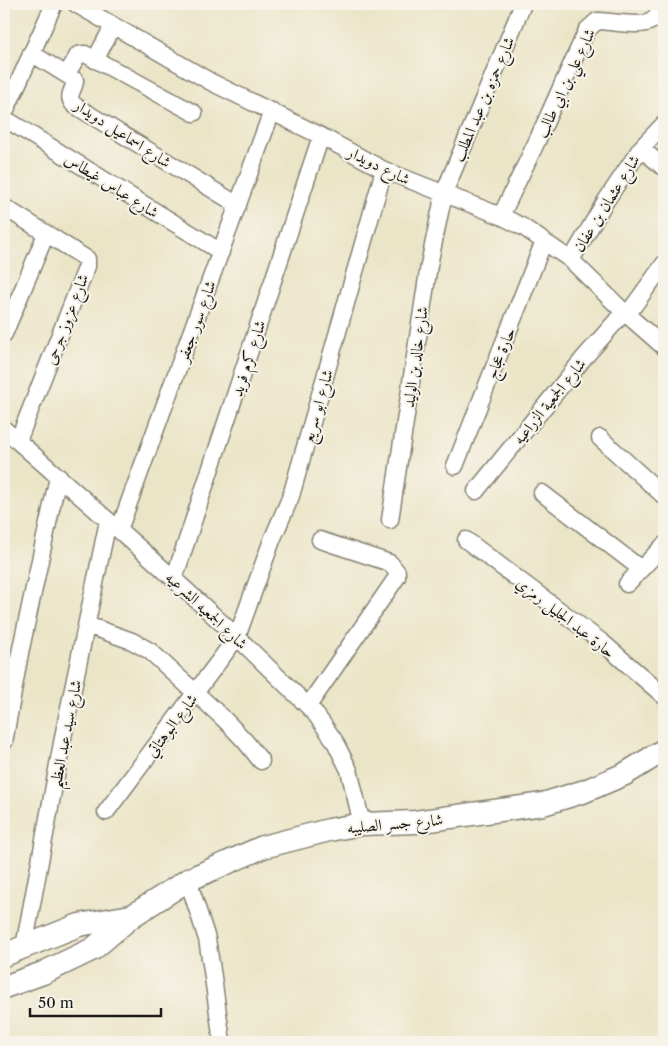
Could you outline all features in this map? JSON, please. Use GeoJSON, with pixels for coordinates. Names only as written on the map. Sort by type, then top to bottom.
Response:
{"type":"FeatureCollection","features":[{"type":"Feature","properties":{"kind":"street"},"geometry":{"type":"LineString","coordinates":[[4,114],[54,4]]}},
{"type":"Feature","properties":{"kind":"street","name":"شارع دويدار"},"geometry":{"type":"LineString","coordinates":[[76,4],[210,82],[321,136],[384,170],[501,216],[544,241],[570,260],[626,314],[664,347]]}},
{"type":"Feature","properties":{"kind":"street","name":"شارع حمزه بن عبد المطلب"},"geometry":{"type":"LineString","coordinates":[[444,193],[523,4]]}},
{"type":"Feature","properties":{"kind":"street","name":"شارع علي بن ابي طالب"},"geometry":{"type":"LineString","coordinates":[[501,216],[537,141],[586,30],[597,20],[641,24],[649,22],[664,4]]}},
{"type":"Feature","properties":{"kind":"street"},"geometry":{"type":"LineString","coordinates":[[95,60],[113,26]]}},
{"type":"Feature","properties":{"kind":"street"},"geometry":{"type":"LineString","coordinates":[[31,53],[67,74],[78,55],[84,54],[194,113]]}},
{"type":"Feature","properties":{"kind":"street","name":"شارع اسماعيل دويدار"},"geometry":{"type":"LineString","coordinates":[[67,74],[76,80],[70,96],[74,105],[238,205]]}},
{"type":"Feature","properties":{"kind":"street","name":"شارع سور جعفر"},"geometry":{"type":"LineString","coordinates":[[114,525],[272,112]]}},
{"type":"Feature","properties":{"kind":"street","name":"شارع عباس غيطاس"},"geometry":{"type":"LineString","coordinates":[[4,118],[220,252]]}},
{"type":"Feature","properties":{"kind":"street","name":"شارع عثمان بن عفان"},"geometry":{"type":"LineString","coordinates":[[570,260],[641,148],[664,124]]}},
{"type":"Feature","properties":{"kind":"street","name":"شارع كرم فريد"},"geometry":{"type":"LineString","coordinates":[[174,579],[321,136]]}},
{"type":"Feature","properties":{"kind":"street"},"geometry":{"type":"LineString","coordinates":[[641,148],[664,168]]}},
{"type":"Feature","properties":{"kind":"street","name":"شارع ابو سريع"},"geometry":{"type":"LineString","coordinates":[[237,637],[272,540],[291,496],[384,170]]}},
{"type":"Feature","properties":{"kind":"street","name":"شارع خالد بن الوليد"},"geometry":{"type":"LineString","coordinates":[[390,520],[429,265],[444,193]]}},
{"type":"Feature","properties":{"kind":"street","name":"شارع عزوز جرحى"},"geometry":{"type":"LineString","coordinates":[[4,207],[87,259],[87,266],[18,441]]}},
{"type":"Feature","properties":{"kind":"street"},"geometry":{"type":"LineString","coordinates":[[4,334],[46,234]]}},
{"type":"Feature","properties":{"kind":"street","name":"حارة عجاج"},"geometry":{"type":"LineString","coordinates":[[455,466],[544,241]]}},
{"type":"Feature","properties":{"kind":"street","name":"شارع الجمعية الزراعيه"},"geometry":{"type":"LineString","coordinates":[[476,491],[583,359],[626,314],[664,264]]}},
{"type":"Feature","properties":{"kind":"street","name":"شارع الجمعيه الشرعيه"},"geometry":{"type":"LineString","coordinates":[[4,429],[174,579],[308,706],[334,740],[349,770],[362,824]]}},
{"type":"Feature","properties":{"kind":"street"},"geometry":{"type":"LineString","coordinates":[[600,438],[664,496]]}},
{"type":"Feature","properties":{"kind":"street"},"geometry":{"type":"LineString","coordinates":[[4,742],[20,653],[58,477]]}},
{"type":"Feature","properties":{"kind":"street"},"geometry":{"type":"LineString","coordinates":[[542,494],[642,569]]}},
{"type":"Feature","properties":{"kind":"street","name":"شارع سيد عبد العظيم"},"geometry":{"type":"LineString","coordinates":[[14,951],[86,625],[114,525]]}},
{"type":"Feature","properties":{"kind":"street"},"geometry":{"type":"LineString","coordinates":[[308,706],[397,577],[397,572],[390,563],[320,540]]}},
{"type":"Feature","properties":{"kind":"street","name":"حارة عبد الجليل رمزي"},"geometry":{"type":"LineString","coordinates":[[466,540],[603,643],[664,696]]}},
{"type":"Feature","properties":{"kind":"street"},"geometry":{"type":"LineString","coordinates":[[627,584],[664,545]]}},
{"type":"Feature","properties":{"kind":"street"},"geometry":{"type":"LineString","coordinates":[[86,625],[140,645],[150,651],[196,692],[245,741],[261,761]]}},
{"type":"Feature","properties":{"kind":"street","name":"شارع البوهتاتي"},"geometry":{"type":"LineString","coordinates":[[106,812],[237,637]]}},
{"type":"Feature","properties":{"kind":"street","name":"شارع جسر الصليبه"},"geometry":{"type":"LineString","coordinates":[[4,987],[43,973],[93,949],[132,916],[188,880],[263,846],[313,833],[362,824],[423,821],[543,804],[585,791],[617,777],[664,750]]}},
{"type":"Feature","properties":{"kind":"street"},"geometry":{"type":"LineString","coordinates":[[188,880],[207,939],[222,1042]]}},
{"type":"Feature","properties":{"kind":"street","name":"شارع جسر الصليبه"},"geometry":{"type":"LineString","coordinates":[[14,951],[79,925],[132,916]]}}]}
